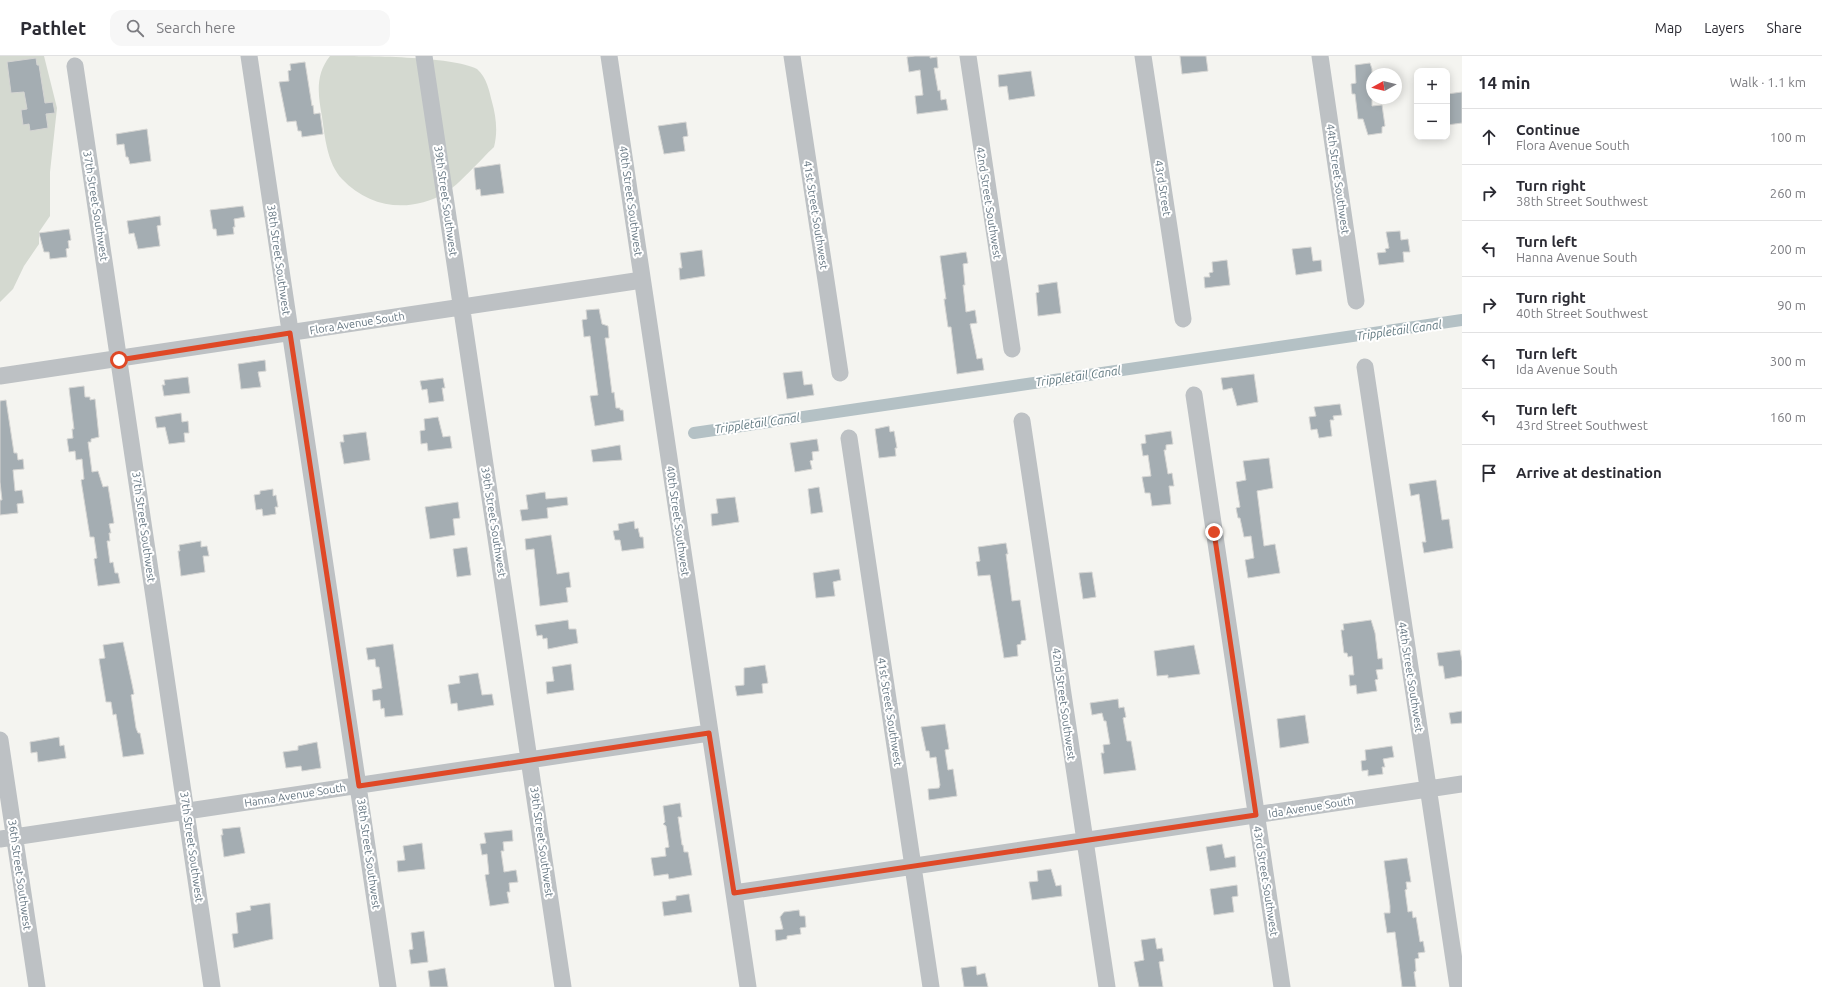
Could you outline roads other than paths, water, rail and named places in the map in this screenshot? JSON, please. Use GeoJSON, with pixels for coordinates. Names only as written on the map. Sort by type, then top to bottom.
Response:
{"type":"FeatureCollection","features":[{"type":"Feature","properties":{"kind":"street","name":"38th Street Southwest"},"geometry":{"type":"LineString","coordinates":[[249,56],[388,987]]}},
{"type":"Feature","properties":{"kind":"street","name":"39th Street Southwest"},"geometry":{"type":"LineString","coordinates":[[424,56],[563,987]]}},
{"type":"Feature","properties":{"kind":"street","name":"40th Street Southwest"},"geometry":{"type":"LineString","coordinates":[[609,56],[748,987]]}},
{"type":"Feature","properties":{"kind":"street","name":"41st Street Southwest"},"geometry":{"type":"LineString","coordinates":[[792,56],[840,374]]}},
{"type":"Feature","properties":{"kind":"street","name":"42nd Street Southwest"},"geometry":{"type":"LineString","coordinates":[[968,56],[1012,349]]}},
{"type":"Feature","properties":{"kind":"street","name":"43rd Street"},"geometry":{"type":"LineString","coordinates":[[1143,56],[1183,319]]}},
{"type":"Feature","properties":{"kind":"street","name":"44th Street Southwest"},"geometry":{"type":"LineString","coordinates":[[1320,56],[1356,301]]}},
{"type":"Feature","properties":{"kind":"street","name":"37th Street Southwest"},"geometry":{"type":"LineString","coordinates":[[75,66],[212,987]]}},
{"type":"Feature","properties":{"kind":"street","name":"Flora Avenue South"},"geometry":{"type":"LineString","coordinates":[[0,376],[119,360],[642,280]]}},
{"type":"Feature","properties":{"kind":"street","name":"44th Street Southwest"},"geometry":{"type":"LineString","coordinates":[[1365,367],[1458,987]]}},
{"type":"Feature","properties":{"kind":"street","name":"43rd Street Southwest"},"geometry":{"type":"LineString","coordinates":[[1194,396],[1282,987]]}},
{"type":"Feature","properties":{"kind":"street","name":"42nd Street Southwest"},"geometry":{"type":"LineString","coordinates":[[1022,421],[1107,987]]}},
{"type":"Feature","properties":{"kind":"street","name":"41st Street Southwest"},"geometry":{"type":"LineString","coordinates":[[849,438],[931,987]]}},
{"type":"Feature","properties":{"kind":"street","name":"Hanna Avenue South"},"geometry":{"type":"LineString","coordinates":[[7,838],[709,733]]}},
{"type":"Feature","properties":{"kind":"street","name":"36th Street Southwest"},"geometry":{"type":"LineString","coordinates":[[0,740],[7,838],[37,987]]}},
{"type":"Feature","properties":{"kind":"street","name":"Ida Avenue South"},"geometry":{"type":"LineString","coordinates":[[734,893],[1462,784]]}},
{"type":"Feature","properties":{"kind":"waterway","name":"Trippletail Canal"},"geometry":{"type":"LineString","coordinates":[[694,433],[1462,320]]}}]}
